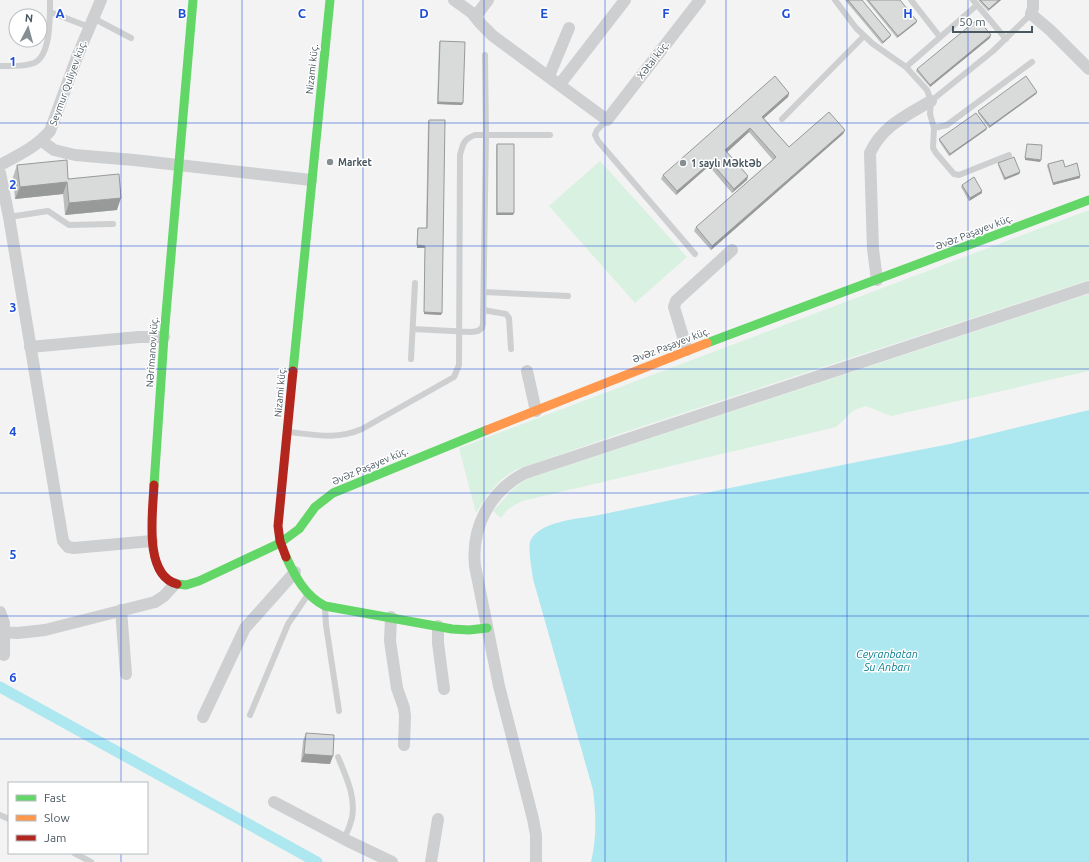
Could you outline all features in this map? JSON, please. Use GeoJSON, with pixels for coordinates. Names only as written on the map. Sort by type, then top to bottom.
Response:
{"type":"FeatureCollection","features":[{"type":"Feature","properties":{"kind":"street","name":"Seymur Quliyev küç."},"geometry":{"type":"LineString","coordinates":[[0,165],[33,148],[50,132],[69,76],[101,0]]}},
{"type":"Feature","properties":{"kind":"street","name":"Nərimanov küç."},"geometry":{"type":"LineString","coordinates":[[176,584],[166,578],[160,570],[153,553],[153,484],[178,166],[193,0]]}},
{"type":"Feature","properties":{"kind":"street","name":"Nizami küç."},"geometry":{"type":"LineString","coordinates":[[330,0],[278,510],[278,534],[280,543],[308,594],[325,606],[438,626],[469,630],[487,628]]}},
{"type":"Feature","properties":{"kind":"street"},"geometry":{"type":"LineString","coordinates":[[454,0],[468,9],[493,36],[607,120]]}},
{"type":"Feature","properties":{"kind":"street"},"geometry":{"type":"LineString","coordinates":[[476,17],[488,0]]}},
{"type":"Feature","properties":{"kind":"street"},"geometry":{"type":"LineString","coordinates":[[560,84],[625,0]]}},
{"type":"Feature","properties":{"kind":"street","name":"Xətai küç."},"geometry":{"type":"LineString","coordinates":[[607,120],[700,0]]}},
{"type":"Feature","properties":{"kind":"street"},"geometry":{"type":"LineString","coordinates":[[1033,0],[1031,14],[1050,30],[1089,69]]}},
{"type":"Feature","properties":{"kind":"street"},"geometry":{"type":"LineString","coordinates":[[549,76],[569,28]]}},
{"type":"Feature","properties":{"kind":"street"},"geometry":{"type":"LineString","coordinates":[[878,280],[873,249],[870,153],[873,146],[893,123],[931,101]]}},
{"type":"Feature","properties":{"kind":"street"},"geometry":{"type":"LineString","coordinates":[[42,141],[54,150],[75,155],[134,160],[311,180]]}},
{"type":"Feature","properties":{"kind":"street"},"geometry":{"type":"LineString","coordinates":[[0,173],[9,217],[63,541],[68,547],[74,548],[152,541]]}},
{"type":"Feature","properties":{"kind":"street","name":"Əvəz Paşayev küç."},"geometry":{"type":"LineString","coordinates":[[280,543],[299,529],[315,507],[332,494],[436,450],[687,350],[1089,200]]}},
{"type":"Feature","properties":{"kind":"street"},"geometry":{"type":"LineString","coordinates":[[687,350],[674,307],[676,301],[732,250]]}},
{"type":"Feature","properties":{"kind":"street"},"geometry":{"type":"LineString","coordinates":[[536,862],[536,836],[533,819],[500,686],[475,566],[474,544],[476,533],[486,510],[496,495],[514,479],[540,468],[1089,287]]}},
{"type":"Feature","properties":{"kind":"street"},"geometry":{"type":"LineString","coordinates":[[30,347],[139,337],[164,337]]}},
{"type":"Feature","properties":{"kind":"street"},"geometry":{"type":"LineString","coordinates":[[527,371],[536,411]]}},
{"type":"Feature","properties":{"kind":"street"},"geometry":{"type":"LineString","coordinates":[[2,632],[18,633],[45,630],[155,602],[164,596],[176,584],[186,584],[198,581],[280,543]]}},
{"type":"Feature","properties":{"kind":"street"},"geometry":{"type":"LineString","coordinates":[[203,718],[245,628],[295,572]]}},
{"type":"Feature","properties":{"kind":"street"},"geometry":{"type":"LineString","coordinates":[[121,610],[126,674]]}},
{"type":"Feature","properties":{"kind":"street"},"geometry":{"type":"LineString","coordinates":[[0,612],[4,623],[2,632],[4,655]]}},
{"type":"Feature","properties":{"kind":"street"},"geometry":{"type":"LineString","coordinates":[[391,617],[390,641],[397,688],[404,708],[405,716],[404,745]]}},
{"type":"Feature","properties":{"kind":"street"},"geometry":{"type":"LineString","coordinates":[[438,626],[438,651],[444,689]]}},
{"type":"Feature","properties":{"kind":"street"},"geometry":{"type":"LineString","coordinates":[[274,802],[344,840],[392,862]]}},
{"type":"Feature","properties":{"kind":"street"},"geometry":{"type":"LineString","coordinates":[[431,862],[438,819]]}},
{"type":"Feature","properties":{"kind":"lane"},"geometry":{"type":"LineString","coordinates":[[0,66],[20,66],[34,63],[41,58],[47,45],[50,0]]}},
{"type":"Feature","properties":{"kind":"lane"},"geometry":{"type":"LineString","coordinates":[[835,0],[856,28],[864,36],[906,67],[927,90],[931,101],[930,114],[934,128],[933,148],[954,174],[959,175],[1009,155]]}},
{"type":"Feature","properties":{"kind":"lane"},"geometry":{"type":"LineString","coordinates":[[911,0],[940,37]]}},
{"type":"Feature","properties":{"kind":"lane"},"geometry":{"type":"LineString","coordinates":[[906,67],[940,37],[975,2],[1006,39]]}},
{"type":"Feature","properties":{"kind":"lane"},"geometry":{"type":"LineString","coordinates":[[50,12],[91,23],[131,38]]}},
{"type":"Feature","properties":{"kind":"lane"},"geometry":{"type":"LineString","coordinates":[[931,101],[993,52],[1031,14]]}},
{"type":"Feature","properties":{"kind":"lane"},"geometry":{"type":"LineString","coordinates":[[782,119],[864,36]]}},
{"type":"Feature","properties":{"kind":"lane"},"geometry":{"type":"LineString","coordinates":[[413,329],[471,332],[478,331],[482,328],[484,292],[486,135],[485,55]]}},
{"type":"Feature","properties":{"kind":"lane"},"geometry":{"type":"LineString","coordinates":[[934,128],[947,126],[1032,62]]}},
{"type":"Feature","properties":{"kind":"lane"},"geometry":{"type":"LineString","coordinates":[[607,120],[597,130],[596,135],[598,141],[695,254]]}},
{"type":"Feature","properties":{"kind":"lane"},"geometry":{"type":"LineString","coordinates":[[287,432],[334,436],[352,434],[454,377],[459,365],[460,155],[463,142],[467,138],[475,135],[550,135]]}},
{"type":"Feature","properties":{"kind":"lane"},"geometry":{"type":"LineString","coordinates":[[9,217],[48,211],[69,225],[114,224]]}},
{"type":"Feature","properties":{"kind":"lane"},"geometry":{"type":"LineString","coordinates":[[411,359],[415,283]]}},
{"type":"Feature","properties":{"kind":"lane"},"geometry":{"type":"LineString","coordinates":[[484,292],[568,296]]}},
{"type":"Feature","properties":{"kind":"lane"},"geometry":{"type":"LineString","coordinates":[[483,310],[506,314],[510,318],[512,349]]}},
{"type":"Feature","properties":{"kind":"lane"},"geometry":{"type":"LineString","coordinates":[[250,715],[288,624],[297,608],[308,594]]}},
{"type":"Feature","properties":{"kind":"lane"},"geometry":{"type":"LineString","coordinates":[[325,606],[326,625],[339,711]]}},
{"type":"Feature","properties":{"kind":"lane"},"geometry":{"type":"LineString","coordinates":[[338,757],[351,792],[353,806],[352,820],[344,840]]}},
{"type":"Feature","properties":{"kind":"lane"},"geometry":{"type":"LineString","coordinates":[[76,854],[91,862]]}},
{"type":"Feature","properties":{"kind":"green space"},"geometry":{"type":"Polygon","coordinates":[[[600,161],[687,257],[635,303],[549,206],[600,161]]]}},
{"type":"Feature","properties":{"kind":"green space"},"geometry":{"type":"Polygon","coordinates":[[[1089,210],[1089,280],[625,432],[515,470],[502,479],[488,494],[476,513],[459,448],[1089,210]]]}},
{"type":"Feature","properties":{"kind":"green space"},"geometry":{"type":"Polygon","coordinates":[[[1089,294],[1089,371],[891,416],[866,406],[854,410],[836,427],[522,501],[508,509],[501,518],[493,511],[514,488],[527,479],[1089,294]]]}},
{"type":"Feature","properties":{"kind":"water","name":"Ceyranbatan Su Anbarı"},"geometry":{"type":"Polygon","coordinates":[[[1089,410],[1089,862],[591,862],[595,826],[593,790],[533,579],[530,542],[534,535],[540,530],[549,526],[568,520],[950,444],[1089,410]]]}},
{"type":"Feature","properties":{"kind":"building"},"geometry":{"type":"Polygon","coordinates":[[[848,0],[862,0],[891,35],[883,42],[848,0]]]}},
{"type":"Feature","properties":{"kind":"building"},"geometry":{"type":"Polygon","coordinates":[[[868,0],[900,0],[917,21],[898,36],[868,0]]]}},
{"type":"Feature","properties":{"kind":"building"},"geometry":{"type":"Polygon","coordinates":[[[980,0],[999,0],[989,9],[980,0]]]}},
{"type":"Feature","properties":{"kind":"building"},"geometry":{"type":"Polygon","coordinates":[[[978,19],[991,35],[930,85],[917,69],[978,19]]]}},
{"type":"Feature","properties":{"kind":"building"},"geometry":{"type":"Polygon","coordinates":[[[440,41],[465,42],[463,103],[438,102],[440,41]]]}},
{"type":"Feature","properties":{"kind":"building"},"geometry":{"type":"Polygon","coordinates":[[[775,76],[789,93],[762,117],[789,147],[829,112],[845,130],[712,246],[696,227],[776,157],[750,128],[725,150],[748,176],[734,189],[711,162],[677,191],[663,175],[775,76]]]}},
{"type":"Feature","properties":{"kind":"building"},"geometry":{"type":"Polygon","coordinates":[[[1026,76],[1037,92],[990,126],[978,111],[1026,76]]]}},
{"type":"Feature","properties":{"kind":"building"},"geometry":{"type":"Polygon","coordinates":[[[976,113],[987,128],[950,154],[939,139],[976,113]]]}},
{"type":"Feature","properties":{"kind":"building"},"geometry":{"type":"Polygon","coordinates":[[[429,120],[445,120],[442,313],[424,312],[425,246],[417,245],[418,228],[427,228],[429,120]]]}},
{"type":"Feature","properties":{"kind":"building"},"geometry":{"type":"Polygon","coordinates":[[[497,144],[514,144],[514,213],[497,213],[497,144]]]}},
{"type":"Feature","properties":{"kind":"building"},"geometry":{"type":"Polygon","coordinates":[[[1027,144],[1042,145],[1041,160],[1025,158],[1027,144]]]}},
{"type":"Feature","properties":{"kind":"building"},"geometry":{"type":"Polygon","coordinates":[[[1014,157],[1020,172],[1005,178],[998,163],[1014,157]]]}},
{"type":"Feature","properties":{"kind":"building"},"geometry":{"type":"Polygon","coordinates":[[[67,160],[68,179],[119,174],[121,198],[69,203],[67,182],[20,187],[17,165],[67,160]]]}},
{"type":"Feature","properties":{"kind":"building"},"geometry":{"type":"Polygon","coordinates":[[[1063,160],[1065,167],[1077,163],[1080,176],[1053,183],[1048,164],[1063,160]]]}},
{"type":"Feature","properties":{"kind":"building"},"geometry":{"type":"Polygon","coordinates":[[[974,177],[982,191],[970,198],[962,185],[974,177]]]}},
{"type":"Feature","properties":{"kind":"building"},"geometry":{"type":"Polygon","coordinates":[[[306,733],[334,735],[333,756],[304,754],[306,733]]]}},
{"type":"Feature","properties":{"kind":"waterway"},"geometry":{"type":"LineString","coordinates":[[0,687],[317,862]]}},
{"type":"Feature","properties":{"kind":"traffic: fast"},"geometry":{"type":"LineString","coordinates":[[154,485],[164,337],[193,0]]}},
{"type":"Feature","properties":{"kind":"traffic: fast"},"geometry":{"type":"LineString","coordinates":[[293,371],[330,0]]}},
{"type":"Feature","properties":{"kind":"traffic: fast"},"geometry":{"type":"LineString","coordinates":[[707,343],[1089,200]]}},
{"type":"Feature","properties":{"kind":"traffic: fast"},"geometry":{"type":"LineString","coordinates":[[177,584],[186,585],[199,581],[280,543],[299,529],[315,507],[333,493],[487,430]]}},
{"type":"Feature","properties":{"kind":"traffic: fast"},"geometry":{"type":"LineString","coordinates":[[286,557],[301,585],[312,597],[325,606],[452,629],[469,630],[487,628]]}},
{"type":"Feature","properties":{"kind":"traffic: slow"},"geometry":{"type":"LineString","coordinates":[[487,430],[707,343]]}},
{"type":"Feature","properties":{"kind":"traffic: jam"},"geometry":{"type":"LineString","coordinates":[[286,557],[280,541],[278,526],[293,371]]}},
{"type":"Feature","properties":{"kind":"traffic: jam"},"geometry":{"type":"LineString","coordinates":[[154,485],[152,541],[155,556],[159,568],[166,578],[177,584]]}},
{"type":"Feature","properties":{"kind":"place","name":"Market"},"geometry":{"type":"Point","coordinates":[330,162]}},
{"type":"Feature","properties":{"kind":"place","name":"1 saylı Məktəb"},"geometry":{"type":"Point","coordinates":[683,163]}}]}
